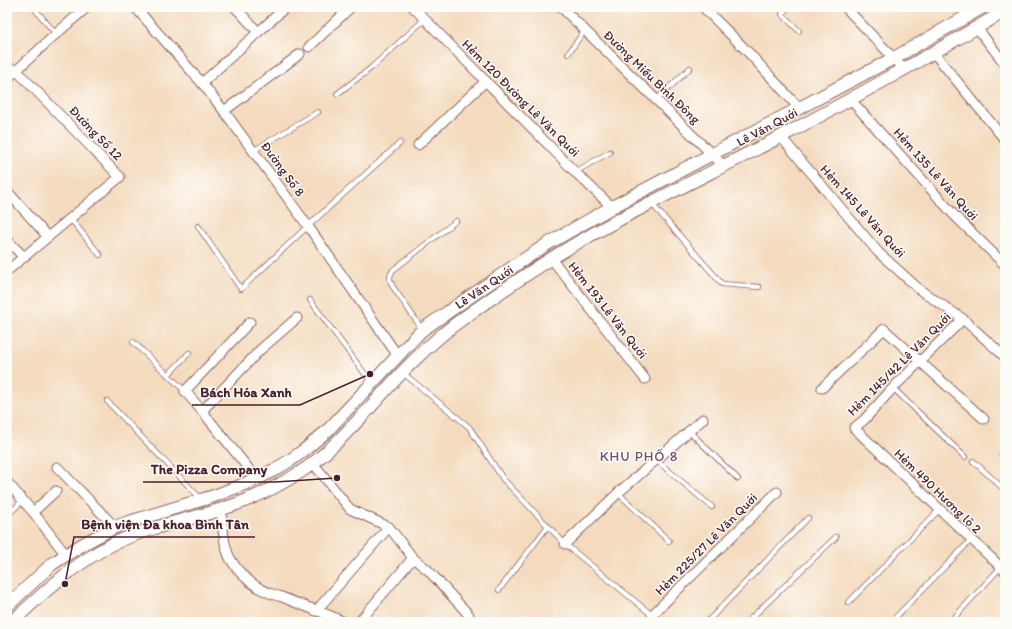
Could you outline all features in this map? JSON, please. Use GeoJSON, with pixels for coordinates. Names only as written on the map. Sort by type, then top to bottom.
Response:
{"type":"FeatureCollection","features":[{"type":"Feature","properties":{"kind":"main road","name":"Lê Văn Quới"},"geometry":{"type":"LineString","coordinates":[[7,606],[52,564],[83,544],[114,527],[202,501],[257,479],[289,461],[327,430],[422,330],[510,268],[549,243],[612,207],[894,58],[983,7]]}},
{"type":"Feature","properties":{"kind":"main road","name":"Lê Văn Quới"},"geometry":{"type":"LineString","coordinates":[[12,622],[56,582],[96,553],[131,536],[221,510],[248,499],[286,481],[313,463],[352,426],[418,356],[439,337],[462,319],[551,258],[585,238],[850,99],[934,53],[1005,11]]}},
{"type":"Feature","properties":{"kind":"main road"},"geometry":{"type":"LineString","coordinates":[[66,555],[76,567]]}},
{"type":"Feature","properties":{"kind":"street"},"geometry":{"type":"LineString","coordinates":[[7,79],[87,7]]}},
{"type":"Feature","properties":{"kind":"street","name":"Đường Số 8"},"geometry":{"type":"LineString","coordinates":[[135,7],[202,83],[224,111],[308,226],[398,356]]}},
{"type":"Feature","properties":{"kind":"street"},"geometry":{"type":"LineString","coordinates":[[235,7],[258,32]]}},
{"type":"Feature","properties":{"kind":"street"},"geometry":{"type":"LineString","coordinates":[[202,83],[286,7]]}},
{"type":"Feature","properties":{"kind":"street"},"geometry":{"type":"LineString","coordinates":[[309,47],[351,7]]}},
{"type":"Feature","properties":{"kind":"street","name":"Hẻm 120 Đường Lê Văn Quới"},"geometry":{"type":"LineString","coordinates":[[413,7],[575,172],[612,207]]}},
{"type":"Feature","properties":{"kind":"street","name":"Đường Miếu Bình Đông"},"geometry":{"type":"LineString","coordinates":[[561,7],[571,11],[585,30],[724,166]]}},
{"type":"Feature","properties":{"kind":"street"},"geometry":{"type":"LineString","coordinates":[[703,7],[748,52],[800,108]]}},
{"type":"Feature","properties":{"kind":"street"},"geometry":{"type":"LineString","coordinates":[[846,7],[904,69]]}},
{"type":"Feature","properties":{"kind":"street"},"geometry":{"type":"LineString","coordinates":[[977,28],[1005,64]]}},
{"type":"Feature","properties":{"kind":"street"},"geometry":{"type":"LineString","coordinates":[[934,53],[1005,140]]}},
{"type":"Feature","properties":{"kind":"street"},"geometry":{"type":"LineString","coordinates":[[224,111],[300,54]]}},
{"type":"Feature","properties":{"kind":"street","name":"Đường Số 12"},"geometry":{"type":"LineString","coordinates":[[7,271],[120,177],[16,70]]}},
{"type":"Feature","properties":{"kind":"street"},"geometry":{"type":"LineString","coordinates":[[418,145],[486,81]]}},
{"type":"Feature","properties":{"kind":"street","name":"Hẻm 135 Lê Văn Quới"},"geometry":{"type":"LineString","coordinates":[[850,99],[954,215],[1005,265]]}},
{"type":"Feature","properties":{"kind":"street","name":"Hẻm 145 Lê Văn Quới"},"geometry":{"type":"LineString","coordinates":[[781,136],[878,252],[920,290],[963,319],[1005,357]]}},
{"type":"Feature","properties":{"kind":"street"},"geometry":{"type":"LineString","coordinates":[[7,191],[48,237]]}},
{"type":"Feature","properties":{"kind":"street"},"geometry":{"type":"LineString","coordinates":[[7,240],[24,257]]}},
{"type":"Feature","properties":{"kind":"street","name":"Hẻm 193 Lê Văn Quới"},"geometry":{"type":"LineString","coordinates":[[551,258],[645,379]]}},
{"type":"Feature","properties":{"kind":"street"},"geometry":{"type":"LineString","coordinates":[[202,411],[260,350],[297,318]]}},
{"type":"Feature","properties":{"kind":"street","name":"Hẻm 145/42 Lê Văn Quới"},"geometry":{"type":"LineString","coordinates":[[854,428],[864,420],[893,388],[963,319]]}},
{"type":"Feature","properties":{"kind":"street"},"geometry":{"type":"LineString","coordinates":[[250,322],[185,391],[257,479]]}},
{"type":"Feature","properties":{"kind":"street"},"geometry":{"type":"LineString","coordinates":[[822,388],[884,329],[984,419]]}},
{"type":"Feature","properties":{"kind":"street"},"geometry":{"type":"LineString","coordinates":[[565,544],[618,493],[703,419]]}},
{"type":"Feature","properties":{"kind":"street","name":"Hẻm 490 Hương lộ 2"},"geometry":{"type":"LineString","coordinates":[[854,428],[1003,569]]}},
{"type":"Feature","properties":{"kind":"street"},"geometry":{"type":"LineString","coordinates":[[313,463],[350,509],[389,527],[413,558],[428,570],[469,615]]}},
{"type":"Feature","properties":{"kind":"street"},"geometry":{"type":"LineString","coordinates":[[57,467],[114,527]]}},
{"type":"Feature","properties":{"kind":"street"},"geometry":{"type":"LineString","coordinates":[[7,482],[33,512],[66,555]]}},
{"type":"Feature","properties":{"kind":"street"},"geometry":{"type":"LineString","coordinates":[[33,512],[56,490]]}},
{"type":"Feature","properties":{"kind":"street","name":"Hẻm 225/27 Lê Văn Quới"},"geometry":{"type":"LineString","coordinates":[[652,615],[777,492]]}},
{"type":"Feature","properties":{"kind":"street"},"geometry":{"type":"LineString","coordinates":[[221,510],[223,529],[231,560],[249,581],[260,589],[344,622]]}},
{"type":"Feature","properties":{"kind":"street"},"geometry":{"type":"LineString","coordinates":[[316,611],[389,527]]}},
{"type":"Feature","properties":{"kind":"street"},"geometry":{"type":"LineString","coordinates":[[359,622],[413,558]]}},
{"type":"Feature","properties":{"kind":"lane"},"geometry":{"type":"LineString","coordinates":[[33,7],[56,34]]}},
{"type":"Feature","properties":{"kind":"lane"},"geometry":{"type":"LineString","coordinates":[[788,7],[782,14],[799,31]]}},
{"type":"Feature","properties":{"kind":"lane"},"geometry":{"type":"LineString","coordinates":[[337,94],[371,68],[425,19]]}},
{"type":"Feature","properties":{"kind":"lane"},"geometry":{"type":"LineString","coordinates":[[568,54],[585,30]]}},
{"type":"Feature","properties":{"kind":"lane"},"geometry":{"type":"LineString","coordinates":[[7,61],[16,70]]}},
{"type":"Feature","properties":{"kind":"lane"},"geometry":{"type":"LineString","coordinates":[[656,100],[690,68]]}},
{"type":"Feature","properties":{"kind":"lane"},"geometry":{"type":"LineString","coordinates":[[253,151],[318,112]]}},
{"type":"Feature","properties":{"kind":"lane"},"geometry":{"type":"LineString","coordinates":[[198,226],[241,288],[400,143]]}},
{"type":"Feature","properties":{"kind":"lane"},"geometry":{"type":"LineString","coordinates":[[575,172],[610,152]]}},
{"type":"Feature","properties":{"kind":"lane"},"geometry":{"type":"LineString","coordinates":[[651,203],[722,284],[759,288]]}},
{"type":"Feature","properties":{"kind":"lane"},"geometry":{"type":"LineString","coordinates":[[70,218],[100,255]]}},
{"type":"Feature","properties":{"kind":"lane"},"geometry":{"type":"LineString","coordinates":[[422,330],[390,282],[390,274],[393,270],[456,221]]}},
{"type":"Feature","properties":{"kind":"lane"},"geometry":{"type":"LineString","coordinates":[[310,300],[372,384]]}},
{"type":"Feature","properties":{"kind":"lane"},"geometry":{"type":"LineString","coordinates":[[133,342],[185,391]]}},
{"type":"Feature","properties":{"kind":"lane"},"geometry":{"type":"LineString","coordinates":[[168,375],[189,353]]}},
{"type":"Feature","properties":{"kind":"lane"},"geometry":{"type":"LineString","coordinates":[[402,372],[469,427],[503,479],[565,544],[659,622]]}},
{"type":"Feature","properties":{"kind":"lane"},"geometry":{"type":"LineString","coordinates":[[893,388],[966,457]]}},
{"type":"Feature","properties":{"kind":"lane"},"geometry":{"type":"LineString","coordinates":[[107,402],[202,501]]}},
{"type":"Feature","properties":{"kind":"lane"},"geometry":{"type":"LineString","coordinates":[[689,432],[738,480]]}},
{"type":"Feature","properties":{"kind":"lane"},"geometry":{"type":"LineString","coordinates":[[656,460],[712,507]]}},
{"type":"Feature","properties":{"kind":"lane"},"geometry":{"type":"LineString","coordinates":[[973,461],[1005,490]]}},
{"type":"Feature","properties":{"kind":"lane"},"geometry":{"type":"LineString","coordinates":[[618,493],[669,541]]}},
{"type":"Feature","properties":{"kind":"lane"},"geometry":{"type":"LineString","coordinates":[[7,516],[23,500]]}},
{"type":"Feature","properties":{"kind":"lane"},"geometry":{"type":"LineString","coordinates":[[848,603],[940,509]]}},
{"type":"Feature","properties":{"kind":"lane"},"geometry":{"type":"LineString","coordinates":[[707,622],[808,518]]}},
{"type":"Feature","properties":{"kind":"lane"},"geometry":{"type":"LineString","coordinates":[[499,590],[548,526]]}},
{"type":"Feature","properties":{"kind":"lane"},"geometry":{"type":"LineString","coordinates":[[747,622],[836,537]]}},
{"type":"Feature","properties":{"kind":"lane"},"geometry":{"type":"LineString","coordinates":[[891,622],[971,540]]}},
{"type":"Feature","properties":{"kind":"lane"},"geometry":{"type":"LineString","coordinates":[[950,622],[1003,569]]}},
{"type":"Feature","properties":{"kind":"place","name":"Bách Hóa Xanh"},"geometry":{"type":"Point","coordinates":[370,374]}},
{"type":"Feature","properties":{"kind":"place","name":"The Pizza Company"},"geometry":{"type":"Point","coordinates":[337,478]}},
{"type":"Feature","properties":{"kind":"place","name":"Bệnh viện Đa khoa Bình Tân"},"geometry":{"type":"Point","coordinates":[65,584]}},
{"type":"Feature","properties":{"kind":"district","name":"KHU PHỐ 8"},"geometry":{"type":"Point","coordinates":[639,456]}}]}
